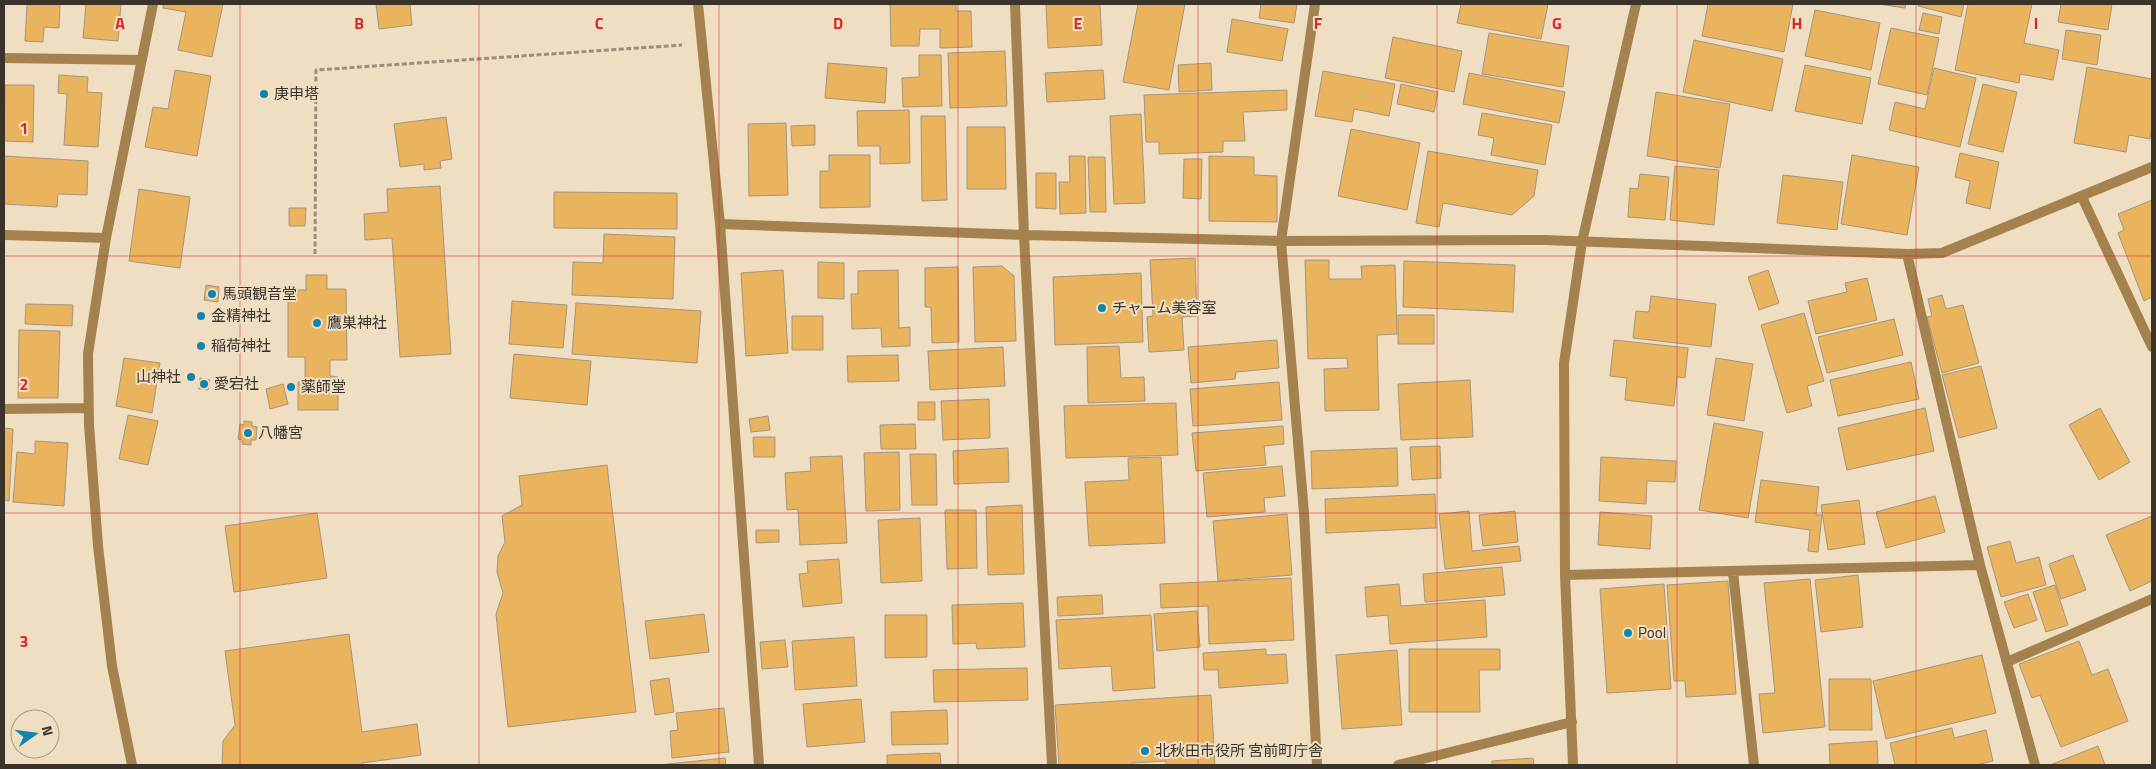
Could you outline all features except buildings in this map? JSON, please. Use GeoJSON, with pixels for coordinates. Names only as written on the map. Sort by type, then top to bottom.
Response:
{"type":"FeatureCollection","features":[{"type":"Feature","properties":{"kind":"street"},"geometry":{"type":"LineString","coordinates":[[132,765],[112,666],[98,546],[88,408],[88,354],[106,238],[153,4]]}},
{"type":"Feature","properties":{"kind":"street"},"geometry":{"type":"LineString","coordinates":[[698,4],[720,224],[759,765]]}},
{"type":"Feature","properties":{"kind":"street"},"geometry":{"type":"LineString","coordinates":[[1015,4],[1024,235],[1052,765]]}},
{"type":"Feature","properties":{"kind":"street"},"geometry":{"type":"LineString","coordinates":[[1314,4],[1281,241],[1304,514],[1317,765]]}},
{"type":"Feature","properties":{"kind":"street"},"geometry":{"type":"LineString","coordinates":[[1573,765],[1565,575],[1564,363],[1582,242],[1636,4]]}},
{"type":"Feature","properties":{"kind":"street"},"geometry":{"type":"LineString","coordinates":[[4,58],[142,60]]}},
{"type":"Feature","properties":{"kind":"street"},"geometry":{"type":"LineString","coordinates":[[720,224],[1024,235],[1281,241],[1545,240],[1907,254],[1942,253],[2152,167]]}},
{"type":"Feature","properties":{"kind":"street"},"geometry":{"type":"LineString","coordinates":[[2082,197],[2152,347]]}},
{"type":"Feature","properties":{"kind":"street"},"geometry":{"type":"LineString","coordinates":[[4,235],[106,238]]}},
{"type":"Feature","properties":{"kind":"street"},"geometry":{"type":"LineString","coordinates":[[1907,254],[1980,565],[2036,765]]}},
{"type":"Feature","properties":{"kind":"street"},"geometry":{"type":"LineString","coordinates":[[4,409],[88,408]]}},
{"type":"Feature","properties":{"kind":"street"},"geometry":{"type":"LineString","coordinates":[[1565,575],[1980,565]]}},
{"type":"Feature","properties":{"kind":"street"},"geometry":{"type":"LineString","coordinates":[[1733,572],[1754,765]]}},
{"type":"Feature","properties":{"kind":"street"},"geometry":{"type":"LineString","coordinates":[[2007,662],[2152,599]]}},
{"type":"Feature","properties":{"kind":"street"},"geometry":{"type":"LineString","coordinates":[[1398,765],[1572,722]]}},
{"type":"Feature","properties":{"kind":"path"},"geometry":{"type":"LineString","coordinates":[[316,254],[316,70],[702,44]]}},
{"type":"Feature","properties":{"kind":"place","name":"庚申塔"},"geometry":{"type":"Point","coordinates":[264,94]}},
{"type":"Feature","properties":{"kind":"place","name":"馬頭観音堂"},"geometry":{"type":"Point","coordinates":[212,294]}},
{"type":"Feature","properties":{"kind":"place","name":"チャーム美容室"},"geometry":{"type":"Point","coordinates":[1102,308]}},
{"type":"Feature","properties":{"kind":"place","name":"金精神社"},"geometry":{"type":"Point","coordinates":[201,316]}},
{"type":"Feature","properties":{"kind":"place","name":"鷹巣神社"},"geometry":{"type":"Point","coordinates":[317,323]}},
{"type":"Feature","properties":{"kind":"place","name":"稲荷神社"},"geometry":{"type":"Point","coordinates":[201,346]}},
{"type":"Feature","properties":{"kind":"place","name":"山神社"},"geometry":{"type":"Point","coordinates":[191,377]}},
{"type":"Feature","properties":{"kind":"place","name":"愛宕社"},"geometry":{"type":"Point","coordinates":[204,384]}},
{"type":"Feature","properties":{"kind":"place","name":"薬師堂"},"geometry":{"type":"Point","coordinates":[291,387]}},
{"type":"Feature","properties":{"kind":"place","name":"八幡宮"},"geometry":{"type":"Point","coordinates":[248,433]}},
{"type":"Feature","properties":{"kind":"place","name":"Pool"},"geometry":{"type":"Point","coordinates":[1628,633]}},
{"type":"Feature","properties":{"kind":"place","name":"北秋田市役所 宮前町庁舎"},"geometry":{"type":"Point","coordinates":[1145,751]}}]}
